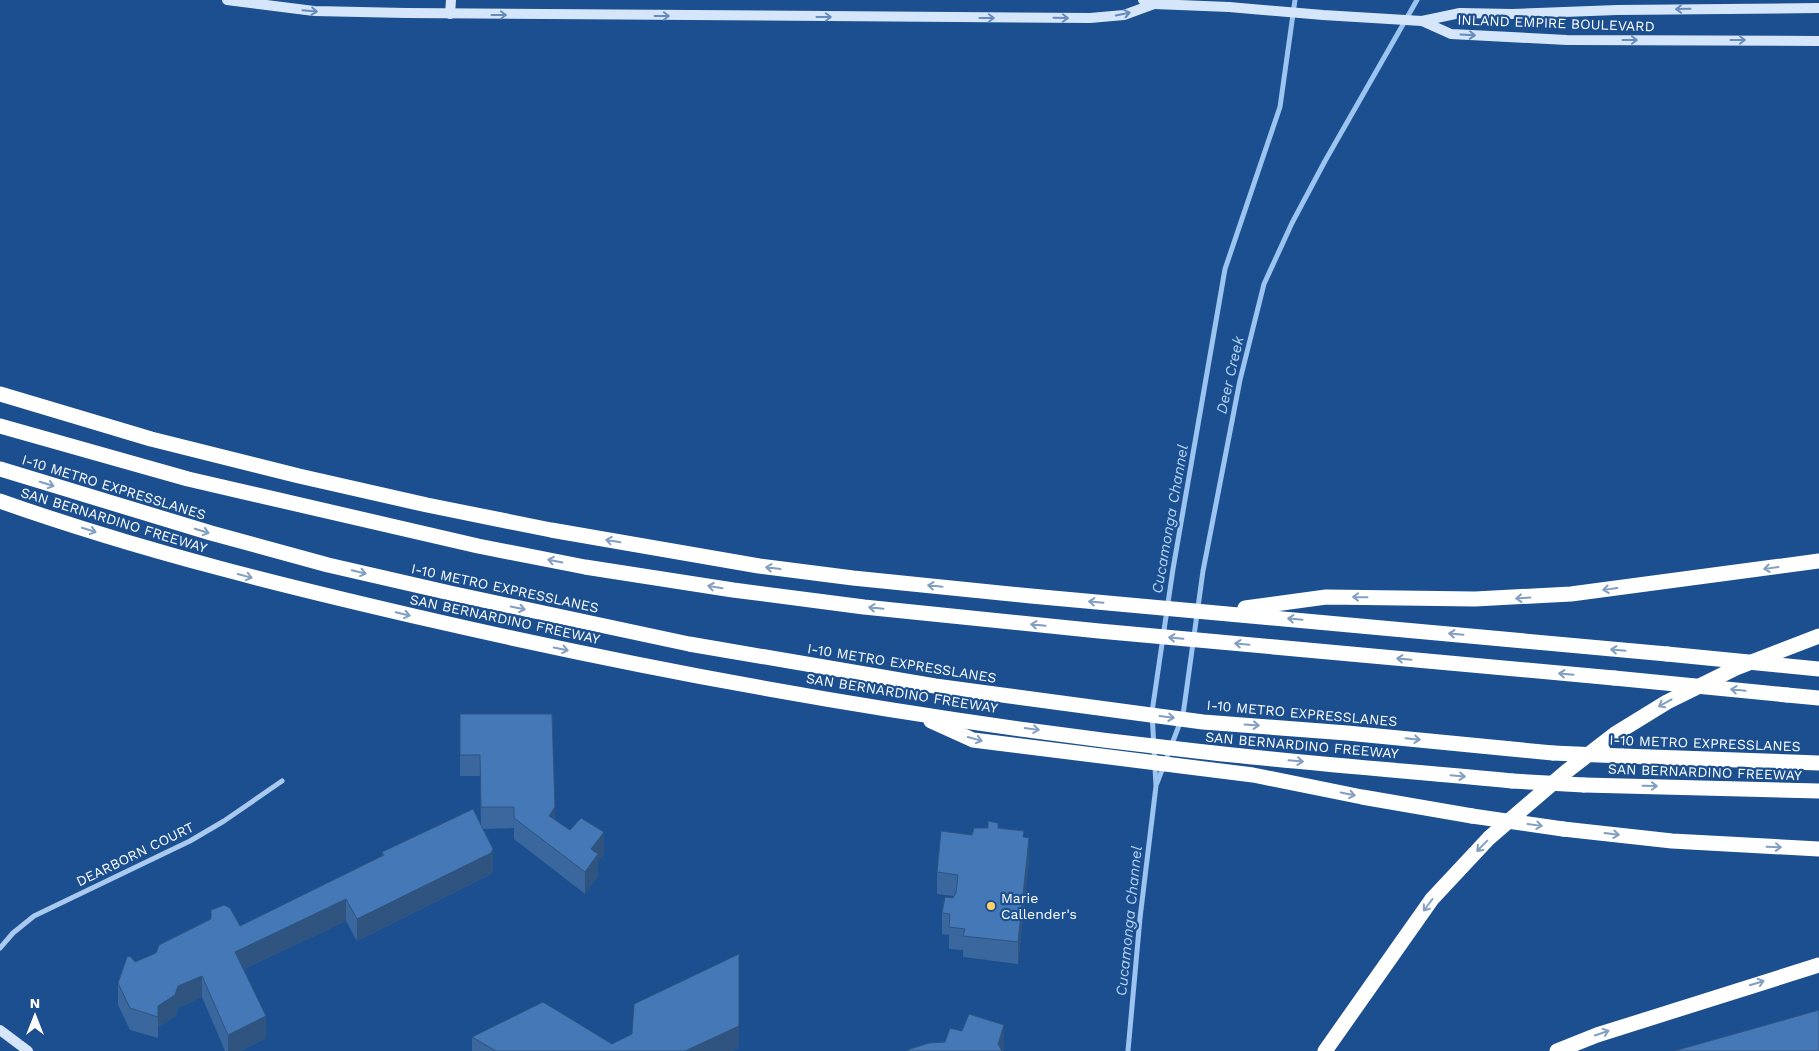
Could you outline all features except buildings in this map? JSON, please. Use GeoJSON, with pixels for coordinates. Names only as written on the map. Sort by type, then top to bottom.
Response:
{"type":"FeatureCollection","features":[{"type":"Feature","properties":{"kind":"highway"},"geometry":{"type":"LineString","coordinates":[[1,395],[151,438],[299,476],[427,505],[551,530],[759,566],[872,580],[1819,669]]}},
{"type":"Feature","properties":{"kind":"highway","name":"I-10 METRO EXPRESSLANES"},"geometry":{"type":"LineString","coordinates":[[0,426],[88,452],[207,483],[478,546],[585,567],[733,590],[864,607],[1139,635],[1819,698]]}},
{"type":"Feature","properties":{"kind":"highway","name":"I-10 METRO EXPRESSLANES"},"geometry":{"type":"LineString","coordinates":[[0,469],[220,536],[328,565],[689,644],[935,686],[1203,722],[1347,733],[1553,753],[1819,763]]}},
{"type":"Feature","properties":{"kind":"highway","name":"SAN BERNARDINO FREEWAY"},"geometry":{"type":"LineString","coordinates":[[0,501],[42,516],[166,554],[259,580],[536,644],[751,685],[914,713],[1195,751],[1512,781],[1584,785],[1819,791]]}},
{"type":"Feature","properties":{"kind":"highway"},"geometry":{"type":"LineString","coordinates":[[0,512],[42,516]]}},
{"type":"Feature","properties":{"kind":"highway"},"geometry":{"type":"LineString","coordinates":[[1218,612],[1326,597],[1474,600],[1572,594],[1819,561]]}},
{"type":"Feature","properties":{"kind":"highway"},"geometry":{"type":"LineString","coordinates":[[1325,1051],[1432,899],[1489,838],[1567,771],[1615,734],[1667,702],[1736,668],[1819,636]]}},
{"type":"Feature","properties":{"kind":"highway"},"geometry":{"type":"LineString","coordinates":[[914,713],[973,740],[1253,775],[1371,799],[1472,816],[1563,829],[1672,841],[1819,849]]}},
{"type":"Feature","properties":{"kind":"highway"},"geometry":{"type":"LineString","coordinates":[[1557,1051],[1616,1029],[1819,964]]}},
{"type":"Feature","properties":{"kind":"main road"},"geometry":{"type":"LineString","coordinates":[[227,0],[314,12],[1090,18],[1124,15],[1154,4]]}},
{"type":"Feature","properties":{"kind":"main road"},"geometry":{"type":"LineString","coordinates":[[450,14],[451,0]]}},
{"type":"Feature","properties":{"kind":"main road"},"geometry":{"type":"LineString","coordinates":[[1143,0],[1154,4],[1249,8],[1422,21]]}},
{"type":"Feature","properties":{"kind":"main road","name":"INLAND EMPIRE BOULEVARD"},"geometry":{"type":"LineString","coordinates":[[1422,21],[1460,13],[1512,14],[1617,10],[1819,8]]}},
{"type":"Feature","properties":{"kind":"main road","name":"INLAND EMPIRE BOULEVARD"},"geometry":{"type":"LineString","coordinates":[[1422,21],[1451,34],[1461,35],[1567,40],[1819,41]]}},
{"type":"Feature","properties":{"kind":"main road"},"geometry":{"type":"LineString","coordinates":[[0,1030],[28,1051]]}},
{"type":"Feature","properties":{"kind":"street","name":"DEARBORN COURT"},"geometry":{"type":"LineString","coordinates":[[0,948],[34,916],[190,840],[224,821],[282,781]]}},
{"type":"Feature","properties":{"kind":"waterway","name":"Cucamonga Channel"},"geometry":{"type":"LineString","coordinates":[[1128,1051],[1140,918],[1156,786],[1152,712],[1173,569],[1225,269],[1280,107],[1295,0]]}},
{"type":"Feature","properties":{"kind":"waterway","name":"Deer Creek"},"geometry":{"type":"LineString","coordinates":[[1157,783],[1183,715],[1203,571],[1240,380],[1264,284],[1292,223],[1325,161],[1417,0]]}},
{"type":"Feature","properties":{"kind":"place","name":"Marie Callender's"},"geometry":{"type":"Point","coordinates":[991,906]}}]}
